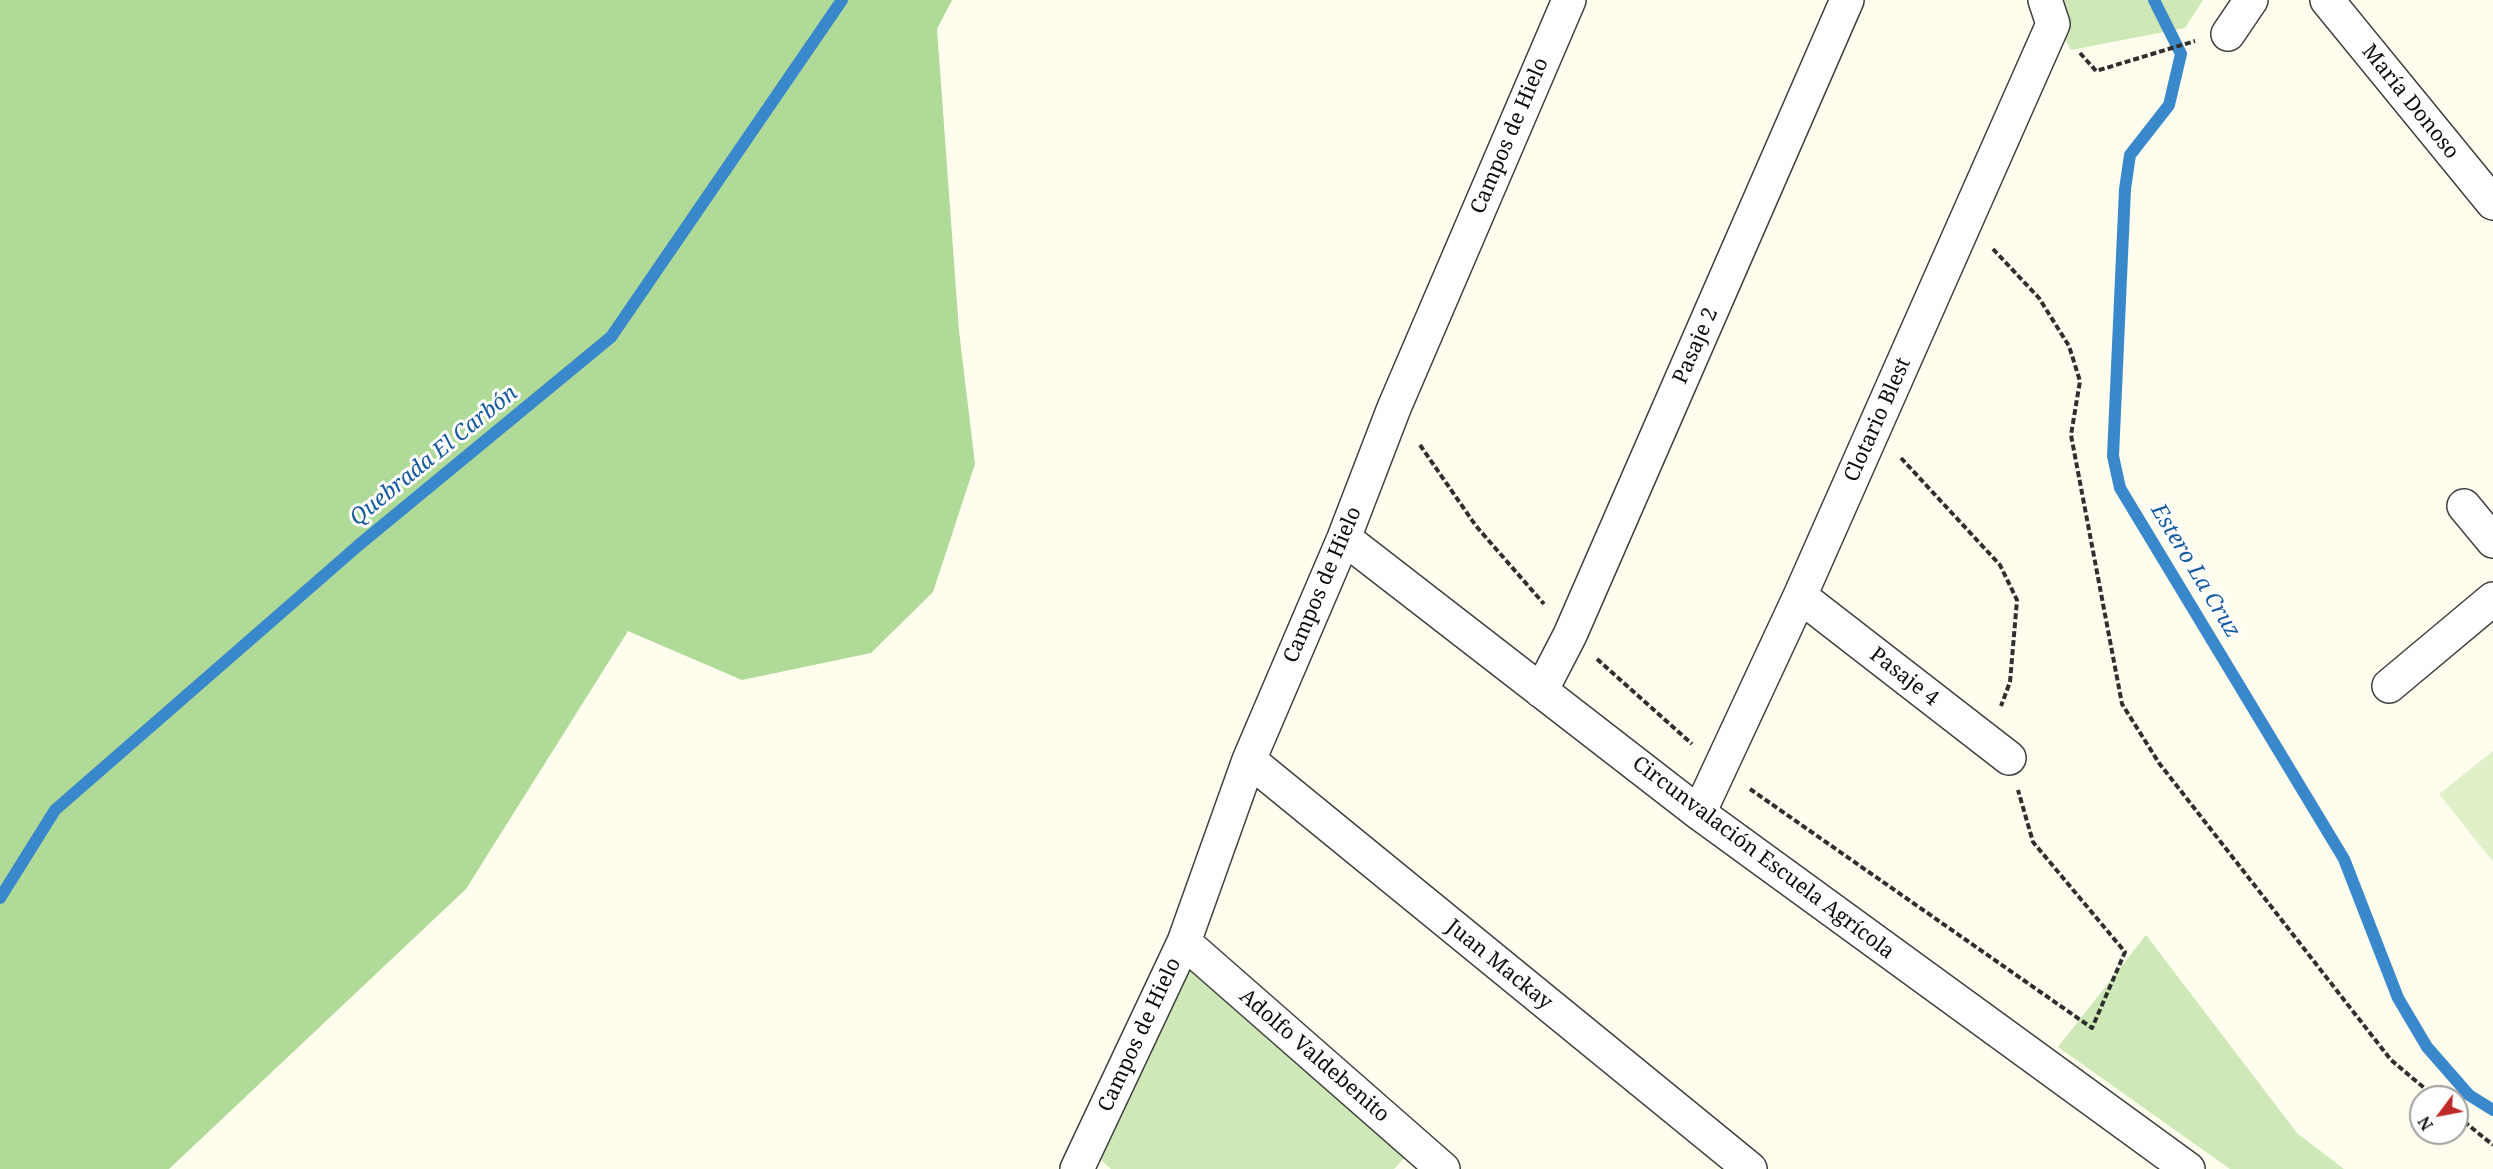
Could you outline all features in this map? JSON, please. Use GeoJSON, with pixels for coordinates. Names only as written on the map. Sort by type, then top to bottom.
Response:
{"type":"FeatureCollection","features":[{"type":"Feature","properties":{"kind":"street","name":"Campos de Hielo"},"geometry":{"type":"LineString","coordinates":[[1080,1167],[1184,942],[1249,760],[1344,538],[1394,408],[1569,0]]}},
{"type":"Feature","properties":{"kind":"street","name":"Pasaje 2"},"geometry":{"type":"LineString","coordinates":[[1541,691],[1570,635],[1847,0]]}},
{"type":"Feature","properties":{"kind":"street"},"geometry":{"type":"LineString","coordinates":[[2228,34],[2251,0]]}},
{"type":"Feature","properties":{"kind":"street","name":"María Donoso"},"geometry":{"type":"LineString","coordinates":[[2327,0],[2493,203]]}},
{"type":"Feature","properties":{"kind":"street","name":"Clotario Blest"},"geometry":{"type":"LineString","coordinates":[[1699,813],[1800,596],[1966,220],[2049,12]]}},
{"type":"Feature","properties":{"kind":"street"},"geometry":{"type":"LineString","coordinates":[[2464,506],[2493,541]]}},
{"type":"Feature","properties":{"kind":"street","name":"Circunvalación Escuela Agrícola"},"geometry":{"type":"LineString","coordinates":[[1344,538],[1699,813],[2188,1169]]}},
{"type":"Feature","properties":{"kind":"street","name":"Pasaje 4"},"geometry":{"type":"LineString","coordinates":[[1800,596],[1998,750]]}},
{"type":"Feature","properties":{"kind":"street"},"geometry":{"type":"LineString","coordinates":[[2389,686],[2493,599]]}},
{"type":"Feature","properties":{"kind":"street","name":"Juan Mackay"},"geometry":{"type":"LineString","coordinates":[[1249,760],[1750,1169]]}},
{"type":"Feature","properties":{"kind":"street","name":"Adolfo Valdebenito"},"geometry":{"type":"LineString","coordinates":[[1184,942],[1443,1169]]}},
{"type":"Feature","properties":{"kind":"path"},"geometry":{"type":"LineString","coordinates":[[2049,12],[2096,71],[2170,47]]}},
{"type":"Feature","properties":{"kind":"path"},"geometry":{"type":"LineString","coordinates":[[1966,220],[2039,298],[2069,346],[2080,381],[2071,435],[2122,704],[2159,764],[2391,1060],[2421,1085]]}},
{"type":"Feature","properties":{"kind":"path"},"geometry":{"type":"LineString","coordinates":[[1720,767],[2092,1028],[2125,952],[2033,843],[1998,750],[2010,682],[2017,600],[2000,565],[1874,429]]}},
{"type":"Feature","properties":{"kind":"path"},"geometry":{"type":"LineString","coordinates":[[2469,1126],[2493,1145]]}},
{"type":"Feature","properties":{"kind":"green space"},"geometry":{"type":"Polygon","coordinates":[[[0,0],[952,0],[937,29],[959,331],[975,464],[933,592],[871,653],[742,680],[628,631],[466,889],[169,1169],[0,1169],[0,0]]]}},
{"type":"Feature","properties":{"kind":"green space"},"geometry":{"type":"Polygon","coordinates":[[[2044,0],[2203,0],[2185,28],[2071,50],[2044,0]]]}},
{"type":"Feature","properties":{"kind":"green space"},"geometry":{"type":"Polygon","coordinates":[[[2493,751],[2493,862],[2439,794],[2493,751]]]}},
{"type":"Feature","properties":{"kind":"green space"},"geometry":{"type":"Polygon","coordinates":[[[2146,935],[2297,1133],[2344,1169],[2230,1169],[2058,1047],[2146,935]]]}},
{"type":"Feature","properties":{"kind":"green space"},"geometry":{"type":"Polygon","coordinates":[[[1188,962],[1405,1157],[1394,1169],[1111,1169],[1099,1158],[1188,962]]]}},
{"type":"Feature","properties":{"kind":"waterway","name":"Quebrada El Carbón"},"geometry":{"type":"LineString","coordinates":[[0,898],[55,810],[360,544],[611,337],[842,0]]}},
{"type":"Feature","properties":{"kind":"waterway","name":"Estero La Cruz"},"geometry":{"type":"LineString","coordinates":[[2154,0],[2181,54],[2169,105],[2130,155],[2125,189],[2113,456],[2120,488],[2344,859],[2398,998],[2427,1047],[2469,1095],[2493,1110]]}}]}
